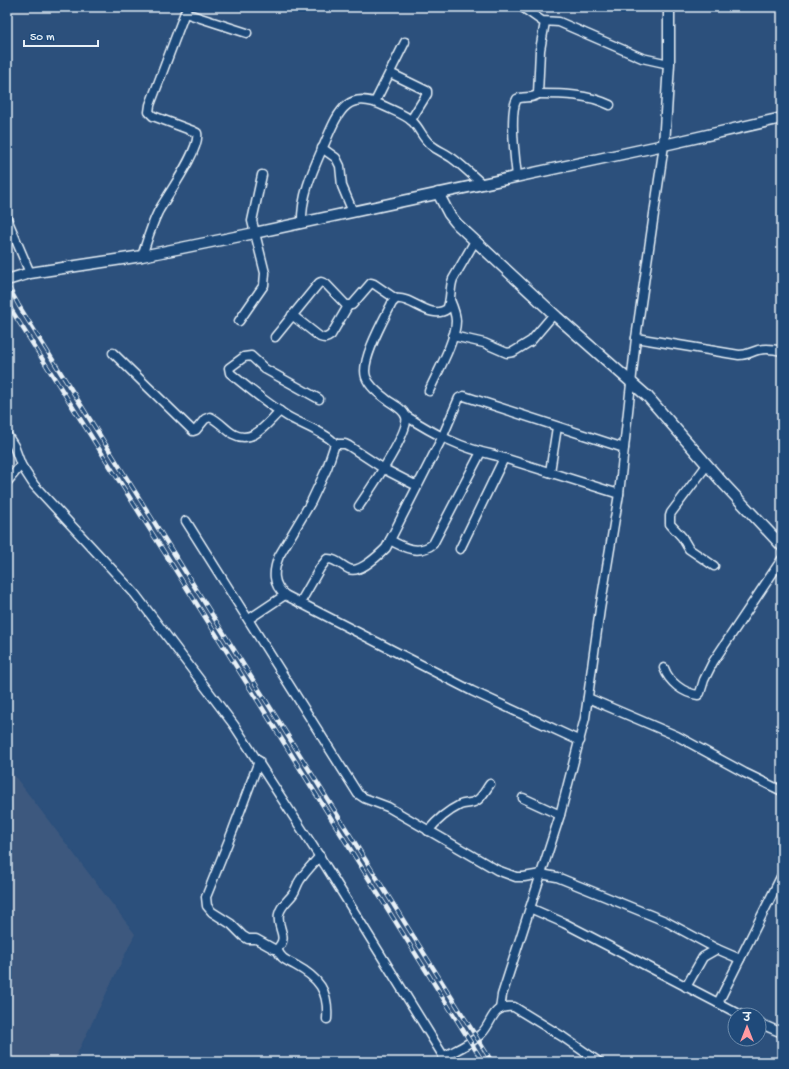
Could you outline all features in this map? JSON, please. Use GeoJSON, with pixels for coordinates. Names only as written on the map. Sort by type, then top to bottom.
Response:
{"type":"FeatureCollection","features":[{"type":"Feature","properties":{"kind":"street"},"geometry":{"type":"LineString","coordinates":[[522,7],[545,22],[558,22],[642,58],[669,64]]}},
{"type":"Feature","properties":{"kind":"street"},"geometry":{"type":"LineString","coordinates":[[500,1009],[502,995],[560,815],[580,741],[588,698],[600,608],[619,494],[636,338],[664,145],[669,64],[669,7]]}},
{"type":"Feature","properties":{"kind":"street"},"geometry":{"type":"LineString","coordinates":[[142,256],[157,213],[186,165],[197,143],[197,133],[153,116],[149,112],[150,105],[186,10],[247,33]]}},
{"type":"Feature","properties":{"kind":"street"},"geometry":{"type":"LineString","coordinates":[[538,94],[540,50],[545,22]]}},
{"type":"Feature","properties":{"kind":"street"},"geometry":{"type":"LineString","coordinates":[[375,102],[405,42]]}},
{"type":"Feature","properties":{"kind":"street"},"geometry":{"type":"LineString","coordinates":[[390,73],[427,91],[427,94],[410,120]]}},
{"type":"Feature","properties":{"kind":"street"},"geometry":{"type":"LineString","coordinates":[[517,176],[513,133],[515,101],[517,98],[535,96],[538,94],[576,94],[591,97],[610,104]]}},
{"type":"Feature","properties":{"kind":"street"},"geometry":{"type":"LineString","coordinates":[[302,223],[303,200],[322,148],[339,113],[345,106],[358,100],[375,102],[410,120],[426,141],[452,158],[482,184]]}},
{"type":"Feature","properties":{"kind":"street"},"geometry":{"type":"LineString","coordinates":[[7,280],[30,273],[142,256],[302,223],[782,118]]}},
{"type":"Feature","properties":{"kind":"street"},"geometry":{"type":"LineString","coordinates":[[322,148],[336,158],[340,166],[342,186],[353,212]]}},
{"type":"Feature","properties":{"kind":"street"},"geometry":{"type":"LineString","coordinates":[[239,321],[264,285],[265,273],[252,225],[252,217],[262,175]]}},
{"type":"Feature","properties":{"kind":"street"},"geometry":{"type":"LineString","coordinates":[[438,193],[449,214],[457,224],[554,314],[648,397],[707,465],[780,540]]}},
{"type":"Feature","properties":{"kind":"street"},"geometry":{"type":"LineString","coordinates":[[7,219],[30,273]]}},
{"type":"Feature","properties":{"kind":"street"},"geometry":{"type":"LineString","coordinates":[[292,315],[320,338],[328,338],[348,306],[352,305],[371,283],[396,299],[402,299],[430,311],[441,312],[447,309],[451,295],[451,283],[475,241]]}},
{"type":"Feature","properties":{"kind":"street"},"geometry":{"type":"LineString","coordinates":[[275,337],[321,282],[326,284],[348,306]]}},
{"type":"Feature","properties":{"kind":"street"},"geometry":{"type":"LineString","coordinates":[[396,299],[392,303],[368,354],[364,369],[368,382],[373,388],[406,416],[442,438],[481,452],[619,494]]}},
{"type":"Feature","properties":{"kind":"street"},"geometry":{"type":"LineString","coordinates":[[429,391],[453,336],[456,319],[450,300]]}},
{"type":"Feature","properties":{"kind":"street"},"geometry":{"type":"LineString","coordinates":[[453,336],[484,344],[507,353],[513,352],[531,341],[554,314]]}},
{"type":"Feature","properties":{"kind":"street"},"geometry":{"type":"LineString","coordinates":[[636,338],[739,355],[745,355],[764,349],[782,351]]}},
{"type":"Feature","properties":{"kind":"street"},"geometry":{"type":"LineString","coordinates":[[113,353],[193,431],[196,430],[205,419],[210,417],[234,434],[247,437],[254,435],[280,411]]}},
{"type":"Feature","properties":{"kind":"street"},"geometry":{"type":"LineString","coordinates":[[319,399],[265,369],[251,356],[244,357],[229,368],[230,373],[280,411],[328,438],[335,444],[345,444],[349,446],[384,469],[413,484],[419,482]]}},
{"type":"Feature","properties":{"kind":"street"},"geometry":{"type":"LineString","coordinates":[[300,603],[324,561],[329,558],[350,570],[358,570],[383,552],[442,438],[459,398],[464,396],[624,448]]}},
{"type":"Feature","properties":{"kind":"street"},"geometry":{"type":"LineString","coordinates":[[359,506],[384,469],[399,440],[406,422],[406,416]]}},
{"type":"Feature","properties":{"kind":"street"},"geometry":{"type":"LineString","coordinates":[[550,472],[557,427]]}},
{"type":"Feature","properties":{"kind":"street"},"geometry":{"type":"LineString","coordinates":[[7,435],[14,446],[21,465],[34,485],[135,594],[234,725],[320,856],[445,1059],[483,1033],[492,1016],[506,1006],[514,1007],[563,1037],[599,1062]]}},
{"type":"Feature","properties":{"kind":"street"},"geometry":{"type":"LineString","coordinates":[[335,444],[327,468],[311,502],[275,565],[274,577],[281,592],[472,691],[580,741]]}},
{"type":"Feature","properties":{"kind":"street"},"geometry":{"type":"LineString","coordinates":[[390,540],[410,549],[418,550],[424,550],[433,544],[481,452]]}},
{"type":"Feature","properties":{"kind":"street"},"geometry":{"type":"LineString","coordinates":[[460,549],[504,458]]}},
{"type":"Feature","properties":{"kind":"street"},"geometry":{"type":"LineString","coordinates":[[7,482],[21,465]]}},
{"type":"Feature","properties":{"kind":"street"},"geometry":{"type":"LineString","coordinates":[[707,465],[671,513],[669,520],[670,524],[682,537],[689,549],[714,566]]}},
{"type":"Feature","properties":{"kind":"street"},"geometry":{"type":"LineString","coordinates":[[186,520],[250,619],[358,794],[364,798],[388,807],[497,870],[516,878],[524,878],[541,874],[581,886],[635,908],[740,959]]}},
{"type":"Feature","properties":{"kind":"street"},"geometry":{"type":"LineString","coordinates":[[664,668],[670,679],[682,689],[698,695],[713,662],[782,559]]}},
{"type":"Feature","properties":{"kind":"street"},"geometry":{"type":"LineString","coordinates":[[250,619],[285,595]]}},
{"type":"Feature","properties":{"kind":"street"},"geometry":{"type":"LineString","coordinates":[[588,698],[657,727],[782,791]]}},
{"type":"Feature","properties":{"kind":"street"},"geometry":{"type":"LineString","coordinates":[[259,761],[205,902],[212,912],[231,924],[244,937],[256,939],[274,949],[277,949],[283,959],[308,973],[318,981],[328,1006],[327,1019]]}},
{"type":"Feature","properties":{"kind":"street"},"geometry":{"type":"LineString","coordinates":[[428,831],[434,823],[449,811],[461,805],[476,802],[490,784]]}},
{"type":"Feature","properties":{"kind":"street"},"geometry":{"type":"LineString","coordinates":[[523,798],[560,815]]}},
{"type":"Feature","properties":{"kind":"street"},"geometry":{"type":"LineString","coordinates":[[277,949],[282,943],[283,938],[279,924],[279,914],[282,907],[294,892],[299,881],[320,856]]}},
{"type":"Feature","properties":{"kind":"street"},"geometry":{"type":"LineString","coordinates":[[718,1003],[782,875]]}},
{"type":"Feature","properties":{"kind":"street"},"geometry":{"type":"LineString","coordinates":[[530,908],[564,923],[727,1008]]}},
{"type":"Feature","properties":{"kind":"street"},"geometry":{"type":"LineString","coordinates":[[686,987],[703,957],[717,949]]}},
{"type":"Feature","properties":{"kind":"street"},"geometry":{"type":"LineString","coordinates":[[767,1026],[782,1033]]}},
{"type":"Feature","properties":{"kind":"shaded area"},"geometry":{"type":"Polygon","coordinates":[[[7,766],[135,934],[73,1062],[7,1062],[7,766]]]}},
{"type":"Feature","properties":{"kind":"railway"},"geometry":{"type":"LineString","coordinates":[[7,284],[19,306],[492,1062]]}},
{"type":"Feature","properties":{"kind":"railway"},"geometry":{"type":"LineString","coordinates":[[7,303],[483,1062]]}}]}
